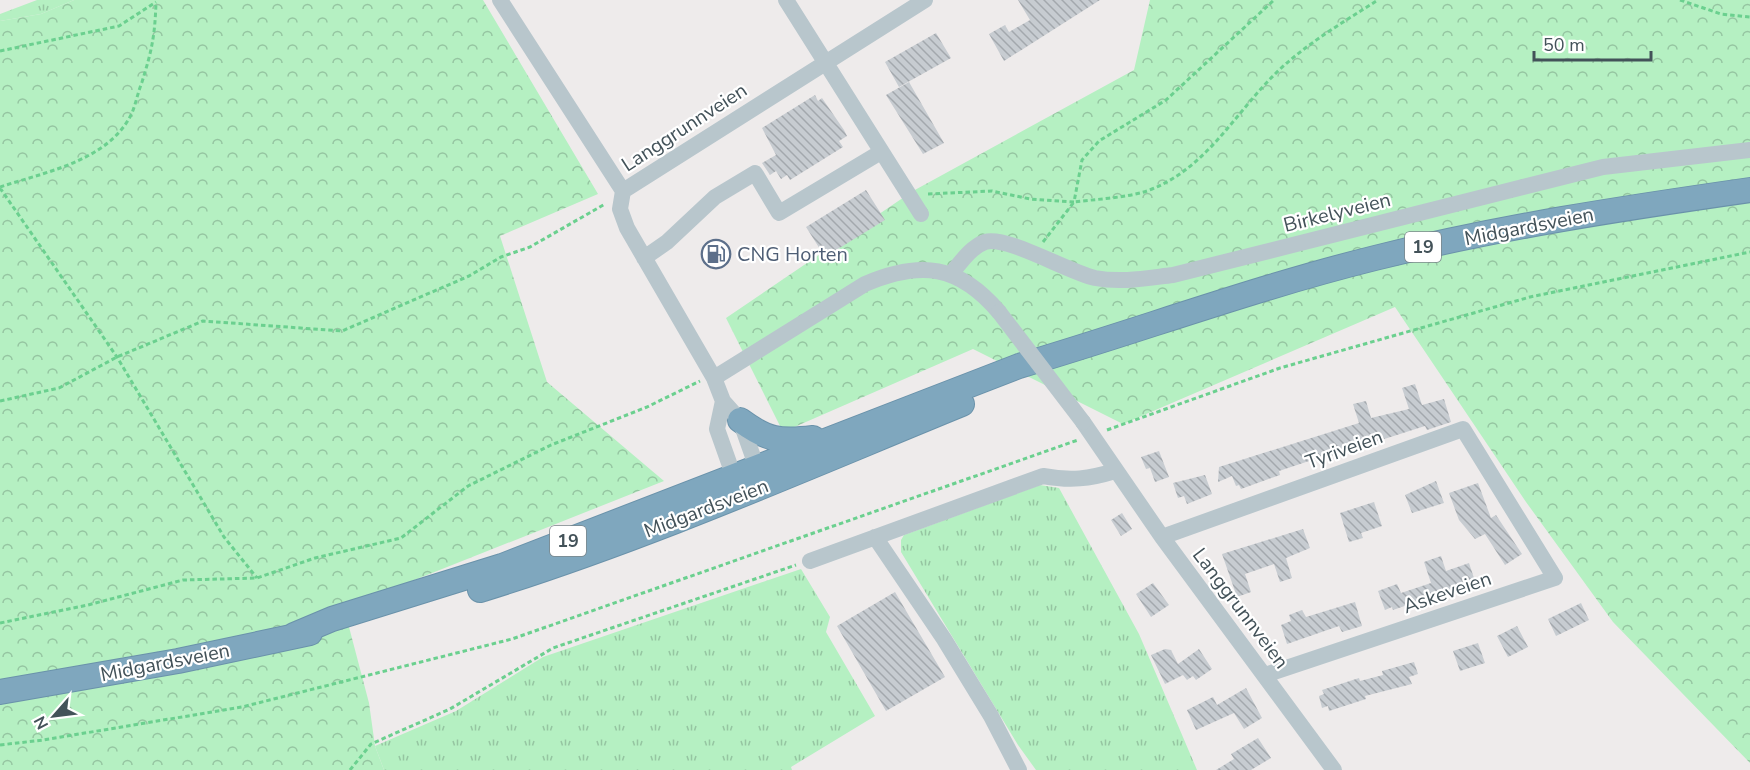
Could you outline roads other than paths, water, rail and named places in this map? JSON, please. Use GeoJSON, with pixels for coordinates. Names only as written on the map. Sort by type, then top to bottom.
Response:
{"type":"FeatureCollection","features":[{"type":"Feature","properties":{"kind":"highway","name":"Midgardsveien"},"geometry":{"type":"LineString","coordinates":[[0,692],[178,661],[294,635],[334,631],[513,580],[748,479],[839,435],[1019,366],[1104,341],[1221,301],[1397,253],[1530,224],[1750,190]]}},
{"type":"Feature","properties":{"kind":"highway","name":"Midgardsveien"},"geometry":{"type":"LineString","coordinates":[[748,479],[1027,378],[1104,341]]}},
{"type":"Feature","properties":{"kind":"highway","name":"19"},"geometry":{"type":"LineString","coordinates":[[740,420],[756,432],[777,440],[839,435]]}},
{"type":"Feature","properties":{"kind":"street"},"geometry":{"type":"LineString","coordinates":[[500,0],[623,191]]}},
{"type":"Feature","properties":{"kind":"street"},"geometry":{"type":"LineString","coordinates":[[786,0],[921,214]]}},
{"type":"Feature","properties":{"kind":"street","name":"Langgrunnveien"},"geometry":{"type":"LineString","coordinates":[[748,479],[740,420],[723,401],[714,378],[627,228],[620,209],[623,191],[925,0]]}},
{"type":"Feature","properties":{"kind":"street","name":"Birkelyveien"},"geometry":{"type":"LineString","coordinates":[[951,273],[974,249],[987,241],[1005,243],[1062,268],[1095,278],[1128,281],[1173,275],[1603,167],[1750,150]]}},
{"type":"Feature","properties":{"kind":"street"},"geometry":{"type":"LineString","coordinates":[[644,258],[667,242],[715,196],[755,173],[779,213],[881,152]]}},
{"type":"Feature","properties":{"kind":"street"},"geometry":{"type":"LineString","coordinates":[[714,378],[865,284],[891,273],[916,269],[951,273]]}},
{"type":"Feature","properties":{"kind":"street","name":"Langgrunnveien"},"geometry":{"type":"LineString","coordinates":[[951,273],[987,297],[999,312],[1087,429],[1162,537],[1334,770]]}},
{"type":"Feature","properties":{"kind":"street"},"geometry":{"type":"LineString","coordinates":[[723,401],[717,429],[748,479]]}},
{"type":"Feature","properties":{"kind":"street","name":"Tyriveien"},"geometry":{"type":"LineString","coordinates":[[1162,537],[1463,429],[1506,499]]}},
{"type":"Feature","properties":{"kind":"street"},"geometry":{"type":"LineString","coordinates":[[810,561],[1043,476],[1068,481],[1088,480],[1115,471]]}},
{"type":"Feature","properties":{"kind":"street","name":"Askeveien"},"geometry":{"type":"LineString","coordinates":[[1265,675],[1555,578],[1506,499]]}},
{"type":"Feature","properties":{"kind":"street"},"geometry":{"type":"LineString","coordinates":[[875,537],[944,639],[991,717],[1018,770]]}},
{"type":"Feature","properties":{"kind":"place","name":"CNG Horten"},"geometry":{"type":"Point","coordinates":[716,254]}}]}
